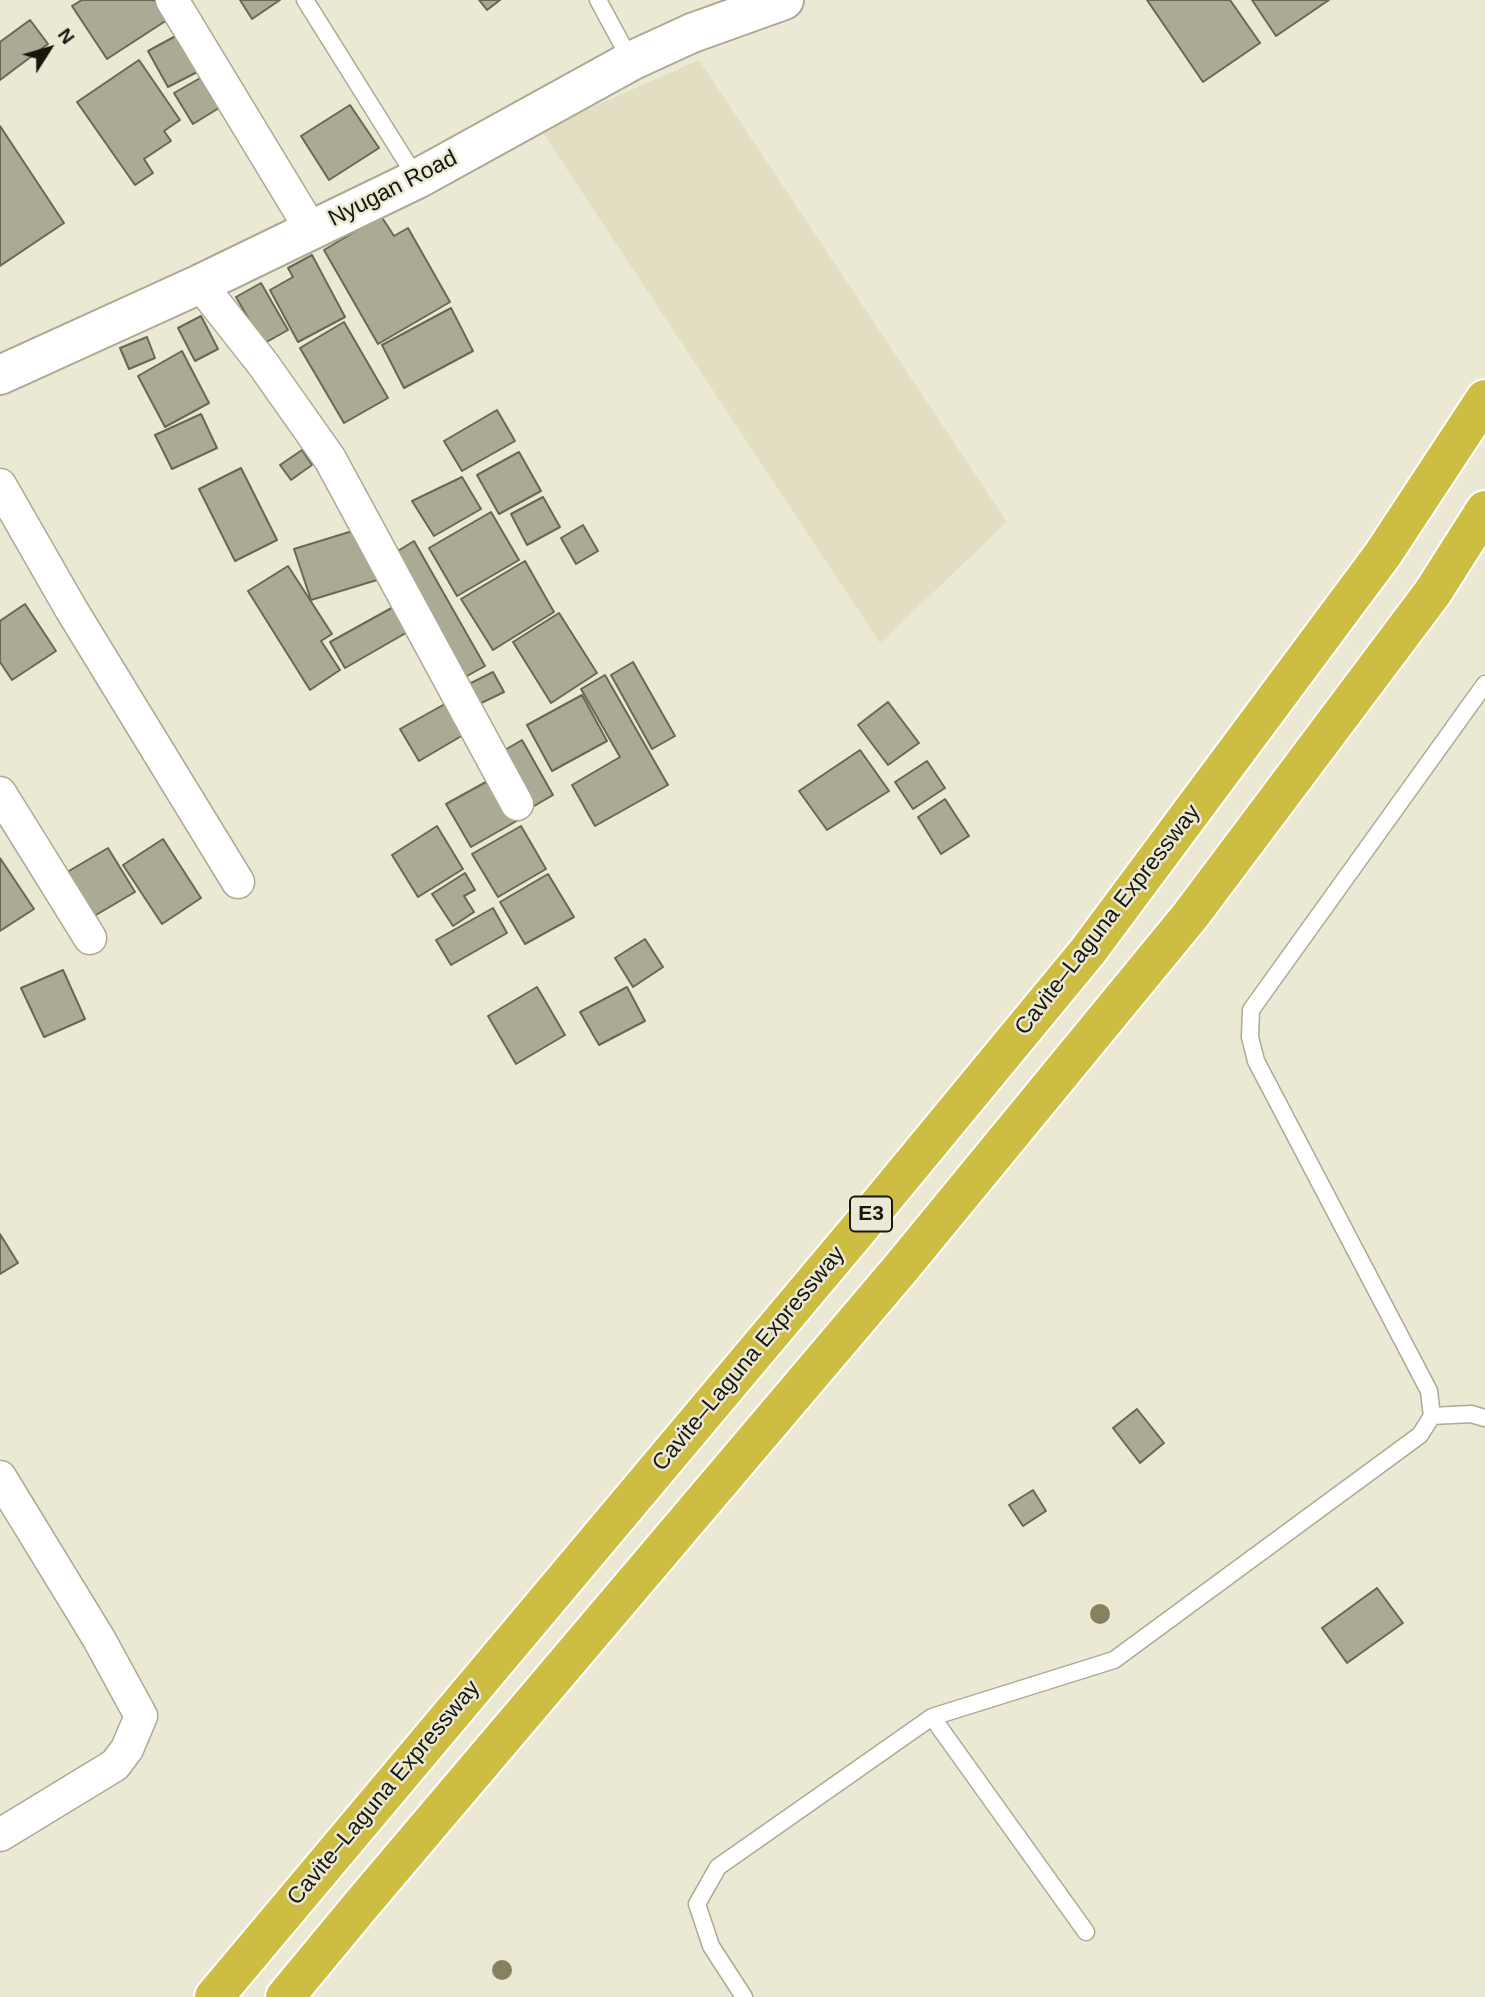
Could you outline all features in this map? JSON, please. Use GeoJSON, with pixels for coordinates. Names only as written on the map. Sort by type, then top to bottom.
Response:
{"type":"FeatureCollection","features":[{"type":"Feature","properties":{"kind":"highway","name":"Cavite–Laguna Expressway"},"geometry":{"type":"LineString","coordinates":[[214,1997],[1088,951],[1384,554],[1485,399]]}},
{"type":"Feature","properties":{"kind":"highway","name":"E3"},"geometry":{"type":"LineString","coordinates":[[285,1997],[370,1893],[901,1268],[1190,916],[1433,592],[1485,510]]}},
{"type":"Feature","properties":{"kind":"main road","name":"Nyugan Road"},"geometry":{"type":"LineString","coordinates":[[0,375],[200,284],[417,179],[631,61],[766,2]]}},
{"type":"Feature","properties":{"kind":"street"},"geometry":{"type":"LineString","coordinates":[[172,0],[312,230]]}},
{"type":"Feature","properties":{"kind":"street"},"geometry":{"type":"LineString","coordinates":[[200,284],[263,364],[330,459],[517,804]]}},
{"type":"Feature","properties":{"kind":"street"},"geometry":{"type":"LineString","coordinates":[[0,485],[71,609],[238,882]]}},
{"type":"Feature","properties":{"kind":"street"},"geometry":{"type":"LineString","coordinates":[[0,793],[90,938]]}},
{"type":"Feature","properties":{"kind":"street"},"geometry":{"type":"LineString","coordinates":[[0,1477],[99,1639],[141,1716],[127,1749],[115,1765],[0,1835]]}},
{"type":"Feature","properties":{"kind":"lane"},"geometry":{"type":"LineString","coordinates":[[305,0],[417,179]]}},
{"type":"Feature","properties":{"kind":"lane"},"geometry":{"type":"LineString","coordinates":[[598,0],[631,61]]}},
{"type":"Feature","properties":{"kind":"lane"},"geometry":{"type":"LineString","coordinates":[[744,1997],[711,1946],[697,1904],[718,1867],[932,1717],[1114,1660],[1420,1435],[1432,1416],[1429,1391],[1256,1061],[1250,1037],[1251,1010],[1485,684]]}},
{"type":"Feature","properties":{"kind":"lane"},"geometry":{"type":"LineString","coordinates":[[1432,1416],[1471,1414],[1485,1418]]}},
{"type":"Feature","properties":{"kind":"lane"},"geometry":{"type":"LineString","coordinates":[[932,1717],[1086,1932]]}},
{"type":"Feature","properties":{"kind":"shaded area"},"geometry":{"type":"Polygon","coordinates":[[[699,60],[1007,522],[880,643],[541,130],[699,60]]]}},
{"type":"Feature","properties":{"kind":"building"},"geometry":{"type":"Polygon","coordinates":[[[82,0],[154,0],[167,20],[107,59],[72,6],[82,0]]]}},
{"type":"Feature","properties":{"kind":"building"},"geometry":{"type":"Polygon","coordinates":[[[240,0],[280,0],[252,19],[240,0]]]}},
{"type":"Feature","properties":{"kind":"building"},"geometry":{"type":"Polygon","coordinates":[[[479,0],[500,0],[487,10],[479,0]]]}},
{"type":"Feature","properties":{"kind":"building"},"geometry":{"type":"Polygon","coordinates":[[[1147,0],[1230,0],[1260,43],[1203,82],[1147,0]]]}},
{"type":"Feature","properties":{"kind":"building"},"geometry":{"type":"Polygon","coordinates":[[[1252,0],[1329,0],[1276,36],[1252,0]]]}},
{"type":"Feature","properties":{"kind":"building"},"geometry":{"type":"Polygon","coordinates":[[[30,20],[48,44],[0,80],[0,42],[30,20]]]}},
{"type":"Feature","properties":{"kind":"building"},"geometry":{"type":"Polygon","coordinates":[[[183,32],[203,69],[168,87],[148,51],[183,32]]]}},
{"type":"Feature","properties":{"kind":"building"},"geometry":{"type":"Polygon","coordinates":[[[139,60],[180,120],[164,131],[171,141],[144,159],[153,173],[135,185],[77,102],[139,60]]]}},
{"type":"Feature","properties":{"kind":"building"},"geometry":{"type":"Polygon","coordinates":[[[209,73],[227,103],[193,124],[174,93],[209,73]]]}},
{"type":"Feature","properties":{"kind":"building"},"geometry":{"type":"Polygon","coordinates":[[[350,105],[379,148],[329,180],[301,136],[350,105]]]}},
{"type":"Feature","properties":{"kind":"building"},"geometry":{"type":"Polygon","coordinates":[[[0,126],[64,223],[0,266],[0,126]]]}},
{"type":"Feature","properties":{"kind":"building"},"geometry":{"type":"Polygon","coordinates":[[[381,216],[394,236],[408,228],[450,302],[378,344],[324,250],[381,216]]]}},
{"type":"Feature","properties":{"kind":"building"},"geometry":{"type":"Polygon","coordinates":[[[312,255],[345,317],[298,342],[270,290],[293,277],[288,268],[312,255]]]}},
{"type":"Feature","properties":{"kind":"building"},"geometry":{"type":"Polygon","coordinates":[[[261,283],[288,330],[263,344],[236,297],[261,283]]]}},
{"type":"Feature","properties":{"kind":"building"},"geometry":{"type":"Polygon","coordinates":[[[451,308],[473,351],[404,388],[382,345],[451,308]]]}},
{"type":"Feature","properties":{"kind":"building"},"geometry":{"type":"Polygon","coordinates":[[[201,316],[218,349],[195,361],[178,328],[201,316]]]}},
{"type":"Feature","properties":{"kind":"building"},"geometry":{"type":"Polygon","coordinates":[[[344,322],[388,398],[344,423],[300,348],[344,322]]]}},
{"type":"Feature","properties":{"kind":"building"},"geometry":{"type":"Polygon","coordinates":[[[147,337],[155,358],[129,369],[120,348],[147,337]]]}},
{"type":"Feature","properties":{"kind":"building"},"geometry":{"type":"Polygon","coordinates":[[[182,351],[209,403],[165,427],[138,376],[182,351]]]}},
{"type":"Feature","properties":{"kind":"building"},"geometry":{"type":"Polygon","coordinates":[[[497,410],[515,441],[462,471],[444,441],[497,410]]]}},
{"type":"Feature","properties":{"kind":"building"},"geometry":{"type":"Polygon","coordinates":[[[201,414],[217,448],[172,469],[155,435],[201,414]]]}},
{"type":"Feature","properties":{"kind":"building"},"geometry":{"type":"Polygon","coordinates":[[[302,450],[312,465],[291,480],[280,465],[302,450]]]}},
{"type":"Feature","properties":{"kind":"building"},"geometry":{"type":"Polygon","coordinates":[[[519,452],[541,491],[499,514],[477,475],[519,452]]]}},
{"type":"Feature","properties":{"kind":"building"},"geometry":{"type":"Polygon","coordinates":[[[241,468],[277,540],[235,561],[199,489],[241,468]]]}},
{"type":"Feature","properties":{"kind":"building"},"geometry":{"type":"Polygon","coordinates":[[[462,477],[481,509],[434,536],[412,501],[462,477]]]}},
{"type":"Feature","properties":{"kind":"building"},"geometry":{"type":"Polygon","coordinates":[[[543,497],[560,527],[527,545],[511,514],[543,497]]]}},
{"type":"Feature","properties":{"kind":"building"},"geometry":{"type":"Polygon","coordinates":[[[491,512],[519,560],[457,596],[429,548],[491,512]]]}},
{"type":"Feature","properties":{"kind":"building"},"geometry":{"type":"Polygon","coordinates":[[[583,525],[598,551],[576,564],[561,538],[583,525]]]}},
{"type":"Feature","properties":{"kind":"building"},"geometry":{"type":"Polygon","coordinates":[[[359,529],[377,580],[311,600],[294,549],[359,529]]]}},
{"type":"Feature","properties":{"kind":"building"},"geometry":{"type":"Polygon","coordinates":[[[414,541],[485,666],[458,681],[388,557],[414,541]]]}},
{"type":"Feature","properties":{"kind":"building"},"geometry":{"type":"Polygon","coordinates":[[[525,561],[554,612],[493,650],[461,599],[525,561]]]}},
{"type":"Feature","properties":{"kind":"building"},"geometry":{"type":"Polygon","coordinates":[[[288,566],[332,634],[321,641],[340,670],[310,690],[248,591],[288,566]]]}},
{"type":"Feature","properties":{"kind":"building"},"geometry":{"type":"Polygon","coordinates":[[[25,604],[56,651],[12,680],[0,662],[0,621],[25,604]]]}},
{"type":"Feature","properties":{"kind":"building"},"geometry":{"type":"Polygon","coordinates":[[[397,605],[411,630],[345,668],[330,642],[397,605]]]}},
{"type":"Feature","properties":{"kind":"building"},"geometry":{"type":"Polygon","coordinates":[[[559,613],[597,673],[551,703],[513,642],[559,613]]]}},
{"type":"Feature","properties":{"kind":"building"},"geometry":{"type":"Polygon","coordinates":[[[633,662],[675,736],[652,749],[611,675],[633,662]]]}},
{"type":"Feature","properties":{"kind":"building"},"geometry":{"type":"Polygon","coordinates":[[[493,672],[504,692],[473,707],[463,687],[493,672]]]}},
{"type":"Feature","properties":{"kind":"building"},"geometry":{"type":"Polygon","coordinates":[[[605,675],[668,785],[595,826],[572,785],[620,757],[581,689],[605,675]]]}},
{"type":"Feature","properties":{"kind":"building"},"geometry":{"type":"Polygon","coordinates":[[[582,695],[607,741],[552,771],[527,725],[582,695]]]}},
{"type":"Feature","properties":{"kind":"building"},"geometry":{"type":"Polygon","coordinates":[[[452,700],[470,731],[419,761],[400,729],[452,700]]]}},
{"type":"Feature","properties":{"kind":"building"},"geometry":{"type":"Polygon","coordinates":[[[888,702],[919,743],[888,765],[858,725],[888,702]]]}},
{"type":"Feature","properties":{"kind":"building"},"geometry":{"type":"Polygon","coordinates":[[[522,740],[553,795],[529,809],[498,754],[522,740]]]}},
{"type":"Feature","properties":{"kind":"building"},"geometry":{"type":"Polygon","coordinates":[[[860,750],[889,791],[827,830],[799,791],[860,750]]]}},
{"type":"Feature","properties":{"kind":"building"},"geometry":{"type":"Polygon","coordinates":[[[927,761],[945,788],[913,809],[895,782],[927,761]]]}},
{"type":"Feature","properties":{"kind":"building"},"geometry":{"type":"Polygon","coordinates":[[[495,777],[520,819],[471,847],[446,804],[495,777]]]}},
{"type":"Feature","properties":{"kind":"building"},"geometry":{"type":"Polygon","coordinates":[[[945,799],[969,836],[941,854],[918,817],[945,799]]]}},
{"type":"Feature","properties":{"kind":"building"},"geometry":{"type":"Polygon","coordinates":[[[437,826],[463,869],[418,897],[392,855],[437,826]]]}},
{"type":"Feature","properties":{"kind":"building"},"geometry":{"type":"Polygon","coordinates":[[[521,826],[546,869],[498,897],[472,854],[521,826]]]}},
{"type":"Feature","properties":{"kind":"building"},"geometry":{"type":"Polygon","coordinates":[[[163,839],[201,898],[162,924],[123,865],[163,839]]]}},
{"type":"Feature","properties":{"kind":"building"},"geometry":{"type":"Polygon","coordinates":[[[108,848],[135,892],[84,922],[57,878],[108,848]]]}},
{"type":"Feature","properties":{"kind":"building"},"geometry":{"type":"Polygon","coordinates":[[[0,858],[34,909],[0,931],[0,858]]]}},
{"type":"Feature","properties":{"kind":"building"},"geometry":{"type":"Polygon","coordinates":[[[465,873],[475,890],[464,896],[474,912],[453,926],[432,894],[465,873]]]}},
{"type":"Feature","properties":{"kind":"building"},"geometry":{"type":"Polygon","coordinates":[[[548,874],[574,917],[525,944],[500,902],[548,874]]]}},
{"type":"Feature","properties":{"kind":"building"},"geometry":{"type":"Polygon","coordinates":[[[493,908],[507,933],[451,965],[436,940],[493,908]]]}},
{"type":"Feature","properties":{"kind":"building"},"geometry":{"type":"Polygon","coordinates":[[[645,939],[663,967],[633,987],[615,958],[645,939]]]}},
{"type":"Feature","properties":{"kind":"building"},"geometry":{"type":"Polygon","coordinates":[[[63,970],[85,1019],[44,1037],[21,988],[63,970]]]}},
{"type":"Feature","properties":{"kind":"building"},"geometry":{"type":"Polygon","coordinates":[[[537,987],[565,1035],[516,1064],[488,1016],[537,987]]]}},
{"type":"Feature","properties":{"kind":"building"},"geometry":{"type":"Polygon","coordinates":[[[627,987],[645,1021],[599,1045],[580,1012],[627,987]]]}},
{"type":"Feature","properties":{"kind":"building"},"geometry":{"type":"Polygon","coordinates":[[[0,1234],[18,1263],[0,1274],[0,1234]]]}},
{"type":"Feature","properties":{"kind":"building"},"geometry":{"type":"Polygon","coordinates":[[[1137,1409],[1164,1443],[1140,1463],[1113,1428],[1137,1409]]]}},
{"type":"Feature","properties":{"kind":"building"},"geometry":{"type":"Polygon","coordinates":[[[1033,1490],[1046,1511],[1023,1526],[1009,1505],[1033,1490]]]}},
{"type":"Feature","properties":{"kind":"building"},"geometry":{"type":"Polygon","coordinates":[[[1377,1588],[1403,1623],[1347,1663],[1322,1628],[1377,1588]]]}}]}
